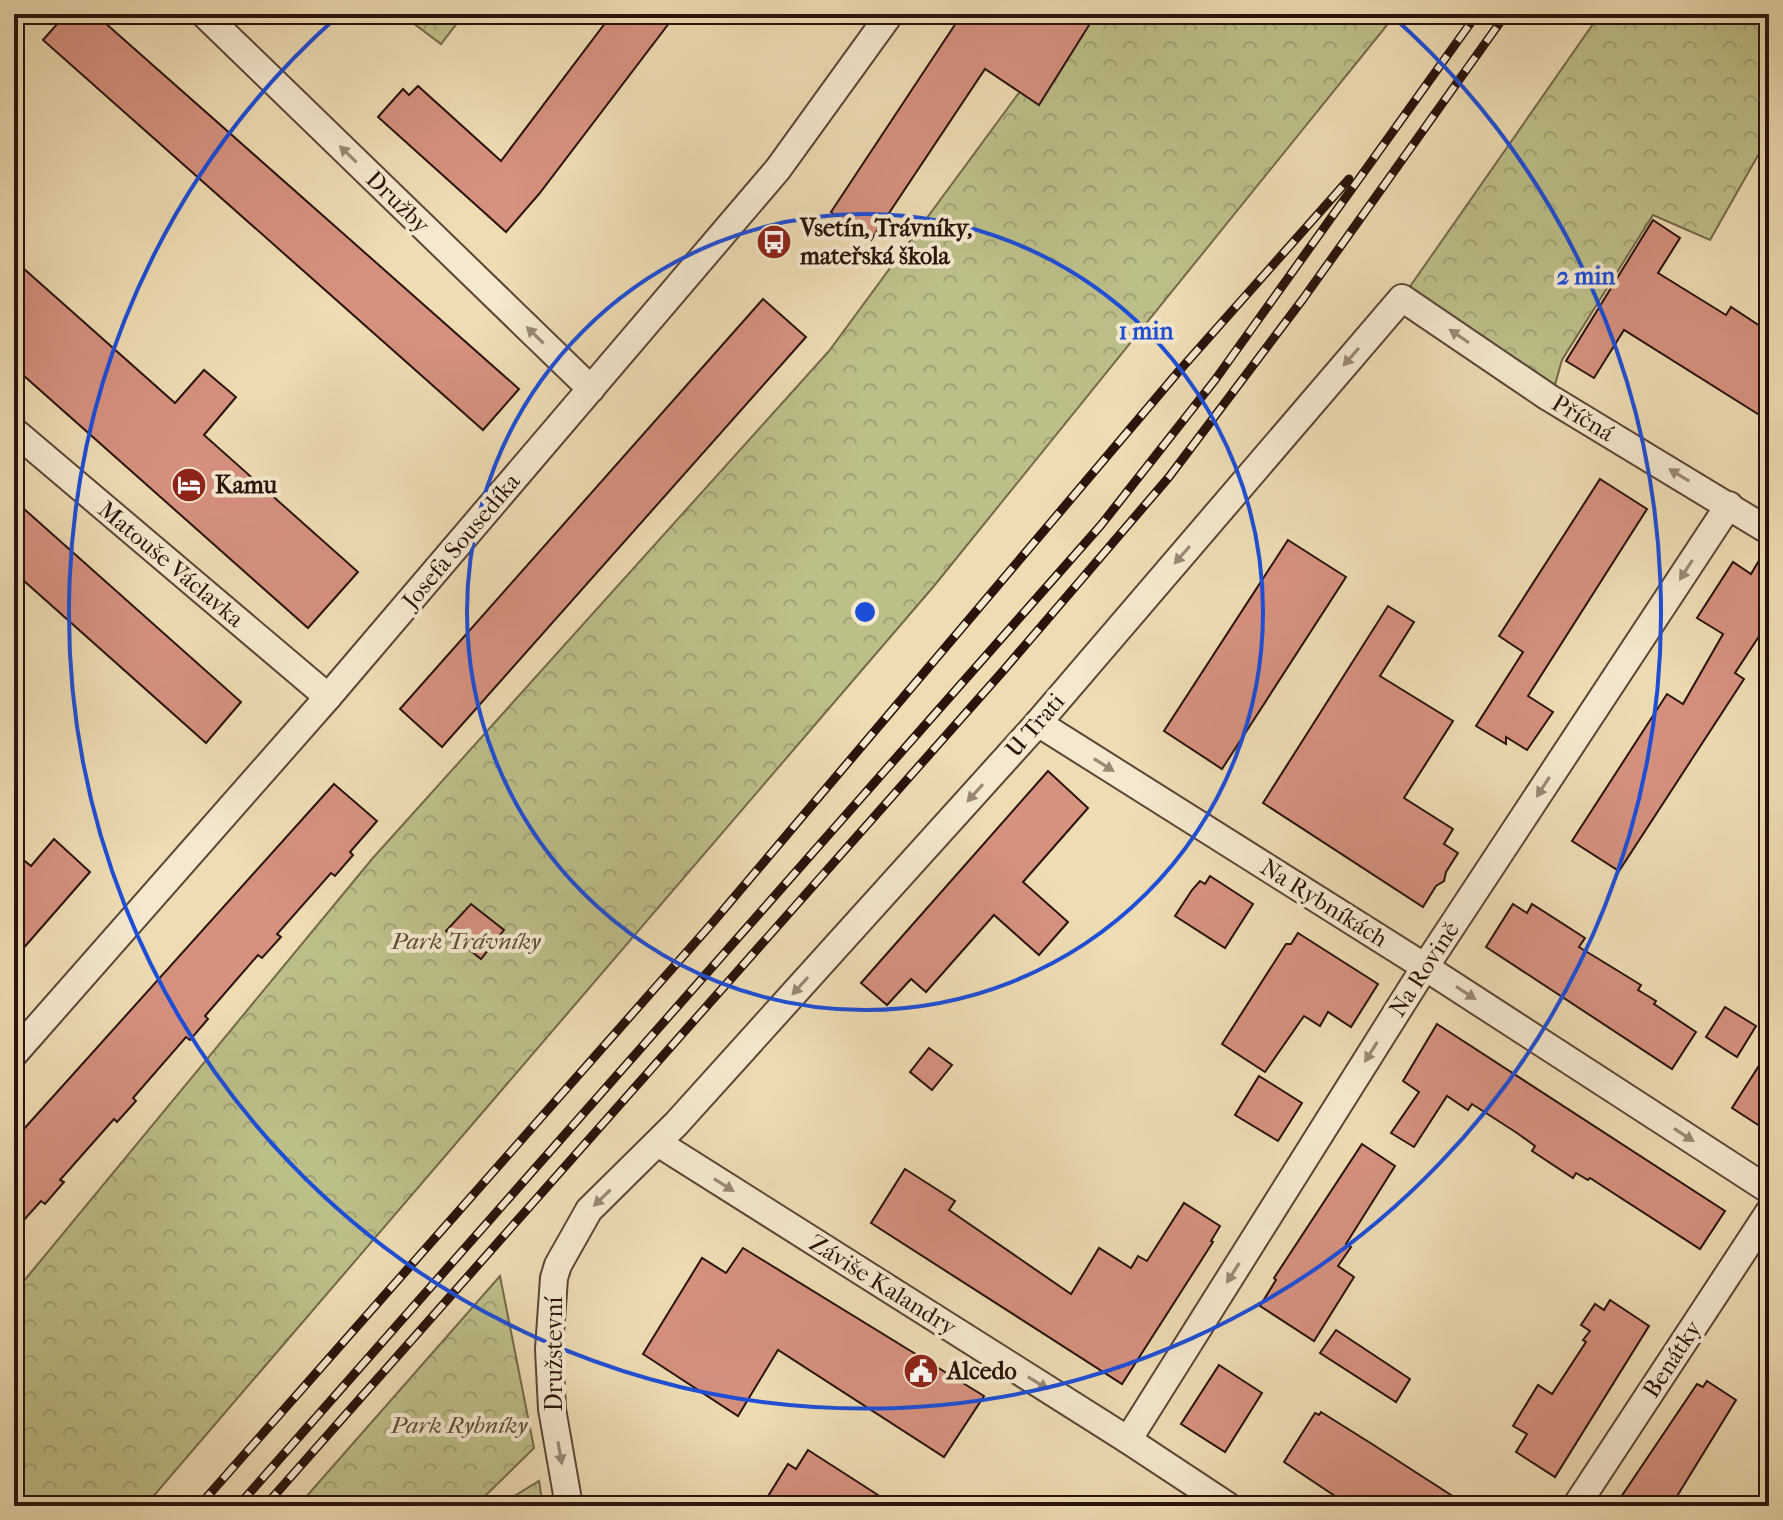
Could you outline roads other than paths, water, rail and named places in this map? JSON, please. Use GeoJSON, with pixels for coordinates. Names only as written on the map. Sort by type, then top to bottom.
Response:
{"type":"FeatureCollection","features":[{"type":"Feature","properties":{"kind":"street","name":"Družby"},"geometry":{"type":"LineString","coordinates":[[204,14],[591,389]]}},
{"type":"Feature","properties":{"kind":"street","name":"Josefa Sousedíka"},"geometry":{"type":"LineString","coordinates":[[14,1054],[328,697],[778,169],[879,18]]}},
{"type":"Feature","properties":{"kind":"street","name":"Příčná"},"geometry":{"type":"LineString","coordinates":[[1402,298],[1548,397],[1769,531]]}},
{"type":"Feature","properties":{"kind":"street","name":"U Trati"},"geometry":{"type":"LineString","coordinates":[[658,1143],[1038,723],[1402,298]]}},
{"type":"Feature","properties":{"kind":"street","name":"Matouše Václavka"},"geometry":{"type":"LineString","coordinates":[[14,431],[328,697]]}},
{"type":"Feature","properties":{"kind":"street","name":"Na Rovině"},"geometry":{"type":"LineString","coordinates":[[1128,1440],[1425,967],[1729,505]]}},
{"type":"Feature","properties":{"kind":"street","name":"Na Rybníkách"},"geometry":{"type":"LineString","coordinates":[[1038,723],[1425,967],[1769,1190]]}},
{"type":"Feature","properties":{"kind":"street","name":"Záviše Kalandry"},"geometry":{"type":"LineString","coordinates":[[658,1143],[1228,1506]]}},
{"type":"Feature","properties":{"kind":"street","name":"Družstevní"},"geometry":{"type":"LineString","coordinates":[[569,1506],[552,1409],[549,1349],[554,1278],[589,1210],[658,1143]]}},
{"type":"Feature","properties":{"kind":"street","name":"Benátky"},"geometry":{"type":"LineString","coordinates":[[1576,1506],[1769,1212]]}},
{"type":"Feature","properties":{"kind":"railway"},"geometry":{"type":"LineString","coordinates":[[238,1506],[1101,525],[1215,380],[1477,14]]}},
{"type":"Feature","properties":{"kind":"railway"},"geometry":{"type":"LineString","coordinates":[[265,1506],[1003,671],[1169,477],[1303,299],[1506,14]]}},
{"type":"Feature","properties":{"kind":"railway"},"geometry":{"type":"LineString","coordinates":[[199,1506],[714,921],[1179,371],[1349,179]]}},
{"type":"Feature","properties":{"kind":"place","name":"Vsetín, Trávníky, mateřská škola"},"geometry":{"type":"Point","coordinates":[774,242]}},
{"type":"Feature","properties":{"kind":"place","name":"Kamu"},"geometry":{"type":"Point","coordinates":[189,485]}},
{"type":"Feature","properties":{"kind":"place","name":"Alcedo"},"geometry":{"type":"Point","coordinates":[921,1371]}},
{"type":"Feature","properties":{"kind":"park label","name":"Park Trávníky"},"geometry":{"type":"Point","coordinates":[466,941]}},
{"type":"Feature","properties":{"kind":"park label","name":"Park Rybníky"},"geometry":{"type":"Point","coordinates":[459,1425]}}]}
